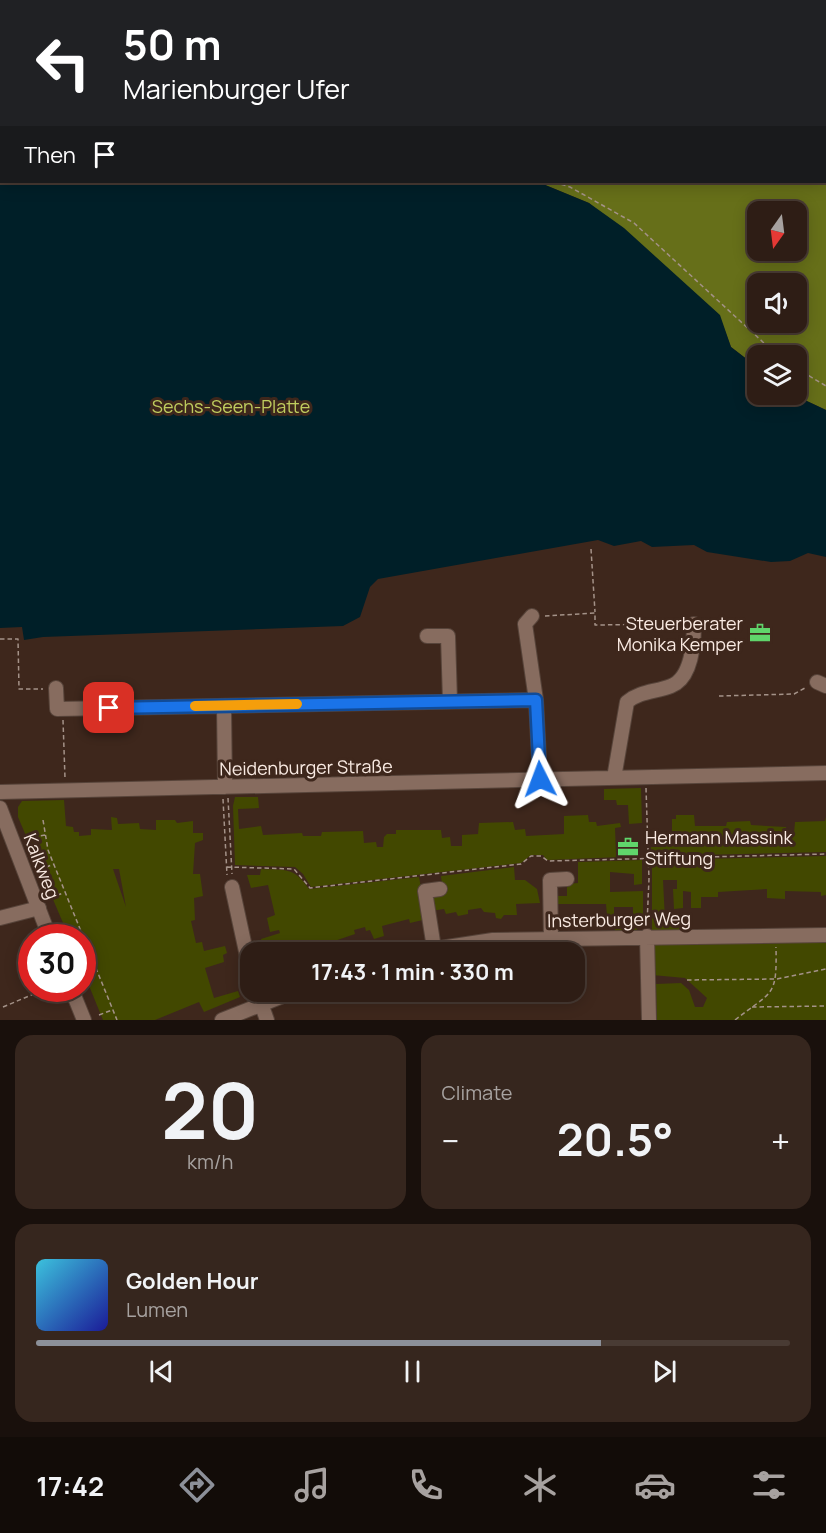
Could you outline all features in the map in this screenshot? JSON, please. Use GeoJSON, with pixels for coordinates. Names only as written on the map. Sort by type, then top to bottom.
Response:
{"type":"FeatureCollection","features":[{"type":"Feature","properties":{"kind":"street"},"geometry":{"type":"LineString","coordinates":[[532,616],[525,624],[536,700],[540,779]]}},
{"type":"Feature","properties":{"kind":"street"},"geometry":{"type":"LineString","coordinates":[[614,778],[627,702],[634,696],[673,686],[678,681],[694,654],[694,624]]}},
{"type":"Feature","properties":{"kind":"street"},"geometry":{"type":"LineString","coordinates":[[427,636],[448,636],[450,701]]}},
{"type":"Feature","properties":{"kind":"street"},"geometry":{"type":"LineString","coordinates":[[56,688],[57,709],[536,700]]}},
{"type":"Feature","properties":{"kind":"street"},"geometry":{"type":"LineString","coordinates":[[224,706],[225,787]]}},
{"type":"Feature","properties":{"kind":"street","name":"Neidenburger Straße"},"geometry":{"type":"LineString","coordinates":[[0,792],[826,773]]}},
{"type":"Feature","properties":{"kind":"street","name":"Kalkweg"},"geometry":{"type":"LineString","coordinates":[[0,808],[45,924]]}},
{"type":"Feature","properties":{"kind":"street"},"geometry":{"type":"LineString","coordinates":[[544,879],[549,939]]}},
{"type":"Feature","properties":{"kind":"street"},"geometry":{"type":"LineString","coordinates":[[549,939],[550,880],[567,879]]}},
{"type":"Feature","properties":{"kind":"street"},"geometry":{"type":"LineString","coordinates":[[232,887],[244,942]]}},
{"type":"Feature","properties":{"kind":"street"},"geometry":{"type":"LineString","coordinates":[[433,942],[425,891],[440,889]]}},
{"type":"Feature","properties":{"kind":"street"},"geometry":{"type":"LineString","coordinates":[[0,918],[39,908]]}},
{"type":"Feature","properties":{"kind":"street","name":"Insterburger Weg"},"geometry":{"type":"LineString","coordinates":[[478,942],[647,936],[826,934]]}},
{"type":"Feature","properties":{"kind":"street"},"geometry":{"type":"LineString","coordinates":[[647,936],[649,1020]]}},
{"type":"Feature","properties":{"kind":"street"},"geometry":{"type":"LineString","coordinates":[[77,1002],[84,1020]]}},
{"type":"Feature","properties":{"kind":"street"},"geometry":{"type":"LineString","coordinates":[[222,1020],[252,1002]]}},
{"type":"Feature","properties":{"kind":"street"},"geometry":{"type":"LineString","coordinates":[[260,1002],[267,1020]]}},
{"type":"Feature","properties":{"kind":"path"},"geometry":{"type":"LineString","coordinates":[[557,183],[570,187],[634,223],[766,345]]}},
{"type":"Feature","properties":{"kind":"path"},"geometry":{"type":"LineString","coordinates":[[807,375],[826,386]]}},
{"type":"Feature","properties":{"kind":"path"},"geometry":{"type":"LineString","coordinates":[[591,549],[595,625],[694,624]]}},
{"type":"Feature","properties":{"kind":"path"},"geometry":{"type":"LineString","coordinates":[[532,616],[595,613]]}},
{"type":"Feature","properties":{"kind":"path"},"geometry":{"type":"LineString","coordinates":[[0,639],[18,639],[19,689],[56,688]]}},
{"type":"Feature","properties":{"kind":"path"},"geometry":{"type":"LineString","coordinates":[[719,696],[794,694],[821,684]]}},
{"type":"Feature","properties":{"kind":"path"},"geometry":{"type":"LineString","coordinates":[[63,709],[65,791]]}},
{"type":"Feature","properties":{"kind":"path"},"geometry":{"type":"LineString","coordinates":[[646,776],[646,852],[649,858],[647,936]]}},
{"type":"Feature","properties":{"kind":"path"},"geometry":{"type":"LineString","coordinates":[[225,795],[229,800],[232,887],[228,882],[226,867],[223,800],[225,795]]}},
{"type":"Feature","properties":{"kind":"path"},"geometry":{"type":"LineString","coordinates":[[42,820],[54,864],[76,924]]}},
{"type":"Feature","properties":{"kind":"path"},"geometry":{"type":"LineString","coordinates":[[26,838],[46,835]]}},
{"type":"Feature","properties":{"kind":"path"},"geometry":{"type":"LineString","coordinates":[[226,867],[294,869],[310,888],[521,864],[531,856],[541,856],[548,861],[826,854]]}},
{"type":"Feature","properties":{"kind":"path"},"geometry":{"type":"LineString","coordinates":[[39,870],[54,864]]}},
{"type":"Feature","properties":{"kind":"path"},"geometry":{"type":"LineString","coordinates":[[50,898],[64,893]]}},
{"type":"Feature","properties":{"kind":"path"},"geometry":{"type":"LineString","coordinates":[[735,1020],[768,996],[777,979],[776,935]]}},
{"type":"Feature","properties":{"kind":"path"},"geometry":{"type":"LineString","coordinates":[[687,980],[777,979],[826,969]]}},
{"type":"Feature","properties":{"kind":"path"},"geometry":{"type":"LineString","coordinates":[[96,970],[117,1020]]}},
{"type":"Feature","properties":{"kind":"path"},"geometry":{"type":"LineString","coordinates":[[3,1007],[18,1001]]}},
{"type":"Feature","properties":{"kind":"path"},"geometry":{"type":"LineString","coordinates":[[752,1007],[826,1005]]}},
{"type":"Feature","properties":{"kind":"path"},"geometry":{"type":"LineString","coordinates":[[99,1015],[112,1009]]}},
{"type":"Feature","properties":{"kind":"green space"},"geometry":{"type":"Polygon","coordinates":[[[540,183],[826,183],[826,410],[807,401],[807,345],[747,345],[747,359],[731,347],[719,315],[589,203],[540,183]]]}},
{"type":"Feature","properties":{"kind":"green space"},"geometry":{"type":"Polygon","coordinates":[[[641,788],[642,823],[629,824],[628,805],[617,805],[616,800],[604,800],[604,789],[641,788]]]}},
{"type":"Feature","properties":{"kind":"green space"},"geometry":{"type":"Polygon","coordinates":[[[235,797],[258,797],[259,808],[238,809],[239,829],[261,826],[263,835],[302,833],[303,836],[321,836],[322,832],[363,831],[364,843],[376,842],[377,847],[383,847],[384,837],[387,834],[396,834],[396,830],[441,830],[442,838],[450,837],[451,846],[462,846],[462,835],[478,834],[479,823],[513,822],[515,830],[525,829],[526,836],[564,834],[564,816],[588,815],[589,822],[596,822],[597,826],[620,823],[621,827],[615,828],[616,852],[621,853],[621,857],[547,860],[543,855],[531,855],[521,863],[311,887],[303,874],[295,867],[235,865],[233,806],[235,797]]]}},
{"type":"Feature","properties":{"kind":"green space"},"geometry":{"type":"Polygon","coordinates":[[[64,800],[66,826],[73,827],[74,832],[79,832],[79,836],[91,835],[91,829],[112,830],[111,817],[117,818],[118,824],[139,823],[140,829],[156,830],[156,820],[175,820],[177,823],[193,821],[193,833],[203,833],[203,840],[195,843],[193,874],[200,874],[203,896],[194,898],[195,920],[191,921],[196,943],[202,942],[204,951],[225,946],[227,953],[223,955],[224,962],[205,968],[214,998],[238,991],[240,997],[204,1012],[199,1002],[155,1020],[103,1020],[96,1002],[96,924],[63,924],[18,817],[18,807],[22,801],[64,800]],[[113,869],[126,907],[119,869],[113,869]]]}},
{"type":"Feature","properties":{"kind":"green space"},"geometry":{"type":"Polygon","coordinates":[[[676,815],[694,815],[695,826],[726,826],[727,822],[750,821],[751,825],[786,827],[787,834],[794,833],[795,822],[825,821],[826,817],[826,852],[651,856],[651,847],[666,847],[666,836],[672,835],[672,819],[676,819],[676,815]]]}},
{"type":"Feature","properties":{"kind":"green space"},"geometry":{"type":"Polygon","coordinates":[[[826,856],[826,895],[821,896],[821,892],[785,891],[785,899],[767,898],[767,889],[718,892],[718,897],[701,897],[701,908],[691,908],[691,892],[683,891],[683,908],[674,909],[673,889],[677,889],[677,880],[663,880],[665,920],[684,917],[683,932],[652,931],[652,860],[826,856]]]}},
{"type":"Feature","properties":{"kind":"green space"},"geometry":{"type":"Polygon","coordinates":[[[642,860],[642,884],[634,885],[634,874],[610,872],[610,892],[643,891],[643,921],[636,931],[615,931],[615,925],[633,924],[633,907],[614,907],[614,916],[607,915],[606,904],[553,904],[553,896],[567,896],[567,884],[578,883],[578,862],[642,860]]]}},
{"type":"Feature","properties":{"kind":"green space"},"geometry":{"type":"Polygon","coordinates":[[[514,867],[515,880],[525,880],[537,889],[540,903],[516,904],[517,915],[504,915],[501,919],[496,918],[495,913],[484,912],[481,908],[468,910],[468,914],[458,916],[456,912],[446,914],[444,909],[431,911],[429,895],[443,893],[441,876],[514,867]]]}},
{"type":"Feature","properties":{"kind":"green space"},"geometry":{"type":"Polygon","coordinates":[[[261,869],[289,871],[299,877],[309,889],[419,877],[427,919],[410,923],[409,919],[382,926],[384,936],[374,939],[370,930],[366,931],[365,927],[354,930],[355,934],[332,942],[261,942],[261,939],[280,933],[279,930],[270,932],[267,918],[275,915],[268,885],[251,888],[247,875],[260,875],[261,869]]]}},
{"type":"Feature","properties":{"kind":"green space"},"geometry":{"type":"Polygon","coordinates":[[[826,941],[826,1020],[657,1020],[656,984],[681,983],[689,990],[695,1007],[703,1007],[707,998],[685,978],[652,975],[652,948],[658,943],[826,941]]]}},
{"type":"Feature","properties":{"kind":"water","name":"Sechs-Seen-Platte"},"geometry":{"type":"Polygon","coordinates":[[[0,183],[540,183],[589,203],[624,228],[720,315],[731,347],[747,359],[747,405],[807,405],[807,401],[826,410],[826,557],[808,553],[790,561],[771,562],[707,552],[694,545],[652,547],[641,541],[614,546],[598,540],[378,579],[370,587],[360,617],[343,626],[43,637],[24,640],[22,627],[0,628],[0,183]]]}},
{"type":"Feature","properties":{"kind":"slow traffic"},"geometry":{"type":"LineString","coordinates":[[195,706],[297,704]]}},
{"type":"Feature","properties":{"kind":"place","name":"Steuerberater Monika Kemper"},"geometry":{"type":"Point","coordinates":[760,633]}},
{"type":"Feature","properties":{"kind":"place","name":"Hermann Massink Stiftung"},"geometry":{"type":"Point","coordinates":[628,847]}},
{"type":"Feature","properties":{"kind":"route"},"geometry":{"type":"LineString","coordinates":[[109,708],[536,700],[540,779]]}}]}
